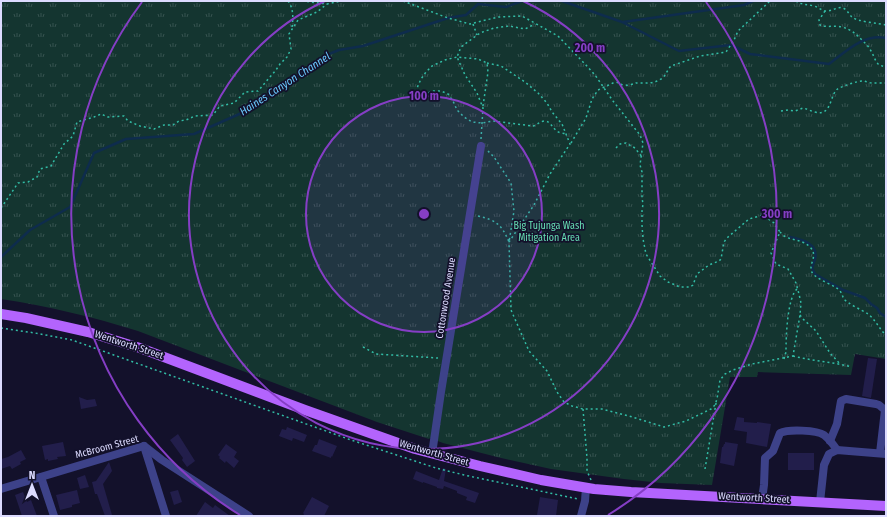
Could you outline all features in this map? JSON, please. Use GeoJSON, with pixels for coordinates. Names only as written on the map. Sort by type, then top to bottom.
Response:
{"type":"FeatureCollection","features":[{"type":"Feature","properties":{"kind":"main road","name":"Wentworth Street"},"geometry":{"type":"LineString","coordinates":[[1,314],[88,332],[140,348],[226,379],[305,410],[415,449],[541,480],[590,488],[631,492],[886,506]]}},
{"type":"Feature","properties":{"kind":"street","name":"Cottonwood Avenue"},"geometry":{"type":"LineString","coordinates":[[432,454],[481,146]]}},
{"type":"Feature","properties":{"kind":"street"},"geometry":{"type":"LineString","coordinates":[[820,502],[824,465],[829,454],[837,450],[883,454],[885,410],[876,404],[846,399],[841,401],[837,424],[830,441]]}},
{"type":"Feature","properties":{"kind":"street"},"geometry":{"type":"LineString","coordinates":[[762,499],[765,458],[773,451],[780,433],[785,431],[813,432],[823,434],[837,450]]}},
{"type":"Feature","properties":{"kind":"street"},"geometry":{"type":"LineString","coordinates":[[144,446],[166,516]]}},
{"type":"Feature","properties":{"kind":"street","name":"McBroom Street"},"geometry":{"type":"LineString","coordinates":[[1,489],[144,446],[162,460],[249,516]]}},
{"type":"Feature","properties":{"kind":"street"},"geometry":{"type":"LineString","coordinates":[[41,477],[54,516]]}},
{"type":"Feature","properties":{"kind":"street"},"geometry":{"type":"LineString","coordinates":[[582,516],[585,501],[590,488]]}},
{"type":"Feature","properties":{"kind":"path"},"geometry":{"type":"LineString","coordinates":[[288,1],[291,5],[293,16],[292,30]]}},
{"type":"Feature","properties":{"kind":"path"},"geometry":{"type":"LineString","coordinates":[[302,1],[327,4],[341,1]]}},
{"type":"Feature","properties":{"kind":"path"},"geometry":{"type":"LineString","coordinates":[[403,1],[448,18],[470,24],[498,17],[522,16],[558,36],[584,63],[640,135],[642,143],[642,157],[640,165],[642,172],[642,225],[646,254],[660,276],[668,282],[680,287],[690,288],[693,285],[697,274],[709,264],[721,259],[724,242],[728,237],[749,219],[763,215],[774,223],[784,236],[808,245],[813,251],[814,256],[811,264],[813,274],[840,290],[844,299],[868,314],[875,321],[880,330],[886,335]]}},
{"type":"Feature","properties":{"kind":"path"},"geometry":{"type":"LineString","coordinates":[[509,242],[534,205],[550,174],[586,118],[592,99],[598,90],[615,82],[625,85],[661,80],[671,66],[700,56],[726,52],[738,31],[770,1]]}},
{"type":"Feature","properties":{"kind":"path"},"geometry":{"type":"LineString","coordinates":[[796,1],[800,4],[814,6],[825,11],[843,8],[852,18],[886,25]]}},
{"type":"Feature","properties":{"kind":"path"},"geometry":{"type":"LineString","coordinates":[[1,208],[18,183],[28,182],[37,177],[40,169],[51,166],[64,144],[73,136],[77,122],[94,118],[101,114],[108,117],[124,116],[128,121],[140,126],[154,129],[164,124],[173,125],[179,121],[195,116],[213,115],[220,106],[234,103],[245,92],[258,91],[287,57],[291,49],[290,34],[298,20],[317,12],[327,4]]}},
{"type":"Feature","properties":{"kind":"path"},"geometry":{"type":"LineString","coordinates":[[825,11],[820,20],[820,25],[840,26],[857,34],[869,47],[873,58],[878,65],[886,67]]}},
{"type":"Feature","properties":{"kind":"path"},"geometry":{"type":"LineString","coordinates":[[472,23],[477,35]]}},
{"type":"Feature","properties":{"kind":"path"},"geometry":{"type":"LineString","coordinates":[[483,108],[477,93],[465,75],[457,57],[461,47],[480,33],[494,28],[509,26],[525,29],[535,24]]}},
{"type":"Feature","properties":{"kind":"path"},"geometry":{"type":"LineString","coordinates":[[566,134],[558,132],[549,122],[543,121],[536,126],[493,121],[482,123],[472,122],[457,110],[448,94],[441,91],[432,91],[424,95],[418,94],[417,88],[421,79],[432,66],[445,60],[457,57],[478,59],[487,63],[501,66],[525,82],[547,103],[562,124],[566,134],[570,144]]}},
{"type":"Feature","properties":{"kind":"path"},"geometry":{"type":"LineString","coordinates":[[487,63],[488,72],[483,108],[481,146],[494,157],[511,184],[514,211],[509,242],[511,310],[529,351],[546,371],[564,402],[572,406],[602,410],[629,416],[664,427],[686,422],[699,416],[711,409],[717,399]]}},
{"type":"Feature","properties":{"kind":"path"},"geometry":{"type":"LineString","coordinates":[[782,111],[795,111],[803,108],[822,113],[830,106],[837,89],[863,81],[886,83]]}},
{"type":"Feature","properties":{"kind":"path"},"geometry":{"type":"LineString","coordinates":[[616,148],[620,144],[626,143],[635,148],[642,157]]}},
{"type":"Feature","properties":{"kind":"path"},"geometry":{"type":"LineString","coordinates":[[470,214],[490,219],[499,224],[505,232],[509,242]]}},
{"type":"Feature","properties":{"kind":"path"},"geometry":{"type":"LineString","coordinates":[[780,232],[771,252],[776,264],[788,269],[798,288],[801,303],[793,356]]}},
{"type":"Feature","properties":{"kind":"path"},"geometry":{"type":"LineString","coordinates":[[784,359],[786,352],[789,309],[794,291],[798,288]]}},
{"type":"Feature","properties":{"kind":"path"},"geometry":{"type":"LineString","coordinates":[[800,315],[816,331],[830,353],[840,364]]}},
{"type":"Feature","properties":{"kind":"path"},"geometry":{"type":"LineString","coordinates":[[1,328],[72,340],[351,440],[436,468],[471,477],[585,501]]}},
{"type":"Feature","properties":{"kind":"path"},"geometry":{"type":"LineString","coordinates":[[363,347],[376,354],[446,359]]}},
{"type":"Feature","properties":{"kind":"path"},"geometry":{"type":"LineString","coordinates":[[705,470],[720,380],[725,374],[745,366],[793,356],[852,367]]}},
{"type":"Feature","properties":{"kind":"path"},"geometry":{"type":"LineString","coordinates":[[583,408],[587,471],[590,488]]}},
{"type":"Feature","properties":{"kind":"green space","name":"Big Tujunga Wash Mitigation Area"},"geometry":{"type":"Polygon","coordinates":[[[1,1],[886,1],[886,359],[855,354],[851,375],[758,372],[757,377],[730,377],[712,485],[661,483],[551,469],[443,443],[377,422],[138,331],[70,312],[1,299],[1,1]]]}},
{"type":"Feature","properties":{"kind":"building"},"geometry":{"type":"Polygon","coordinates":[[[868,358],[877,359],[871,398],[862,396],[868,358]]]}},
{"type":"Feature","properties":{"kind":"building"},"geometry":{"type":"Polygon","coordinates":[[[79,397],[87,400],[95,399],[97,406],[81,409],[79,397]]]}},
{"type":"Feature","properties":{"kind":"building"},"geometry":{"type":"Polygon","coordinates":[[[737,417],[744,418],[744,422],[771,424],[767,447],[746,443],[747,432],[734,430],[737,417]]]}},
{"type":"Feature","properties":{"kind":"building"},"geometry":{"type":"Polygon","coordinates":[[[287,427],[307,435],[304,442],[293,438],[292,441],[279,436],[282,429],[286,430],[287,427]]]}},
{"type":"Feature","properties":{"kind":"building"},"geometry":{"type":"Polygon","coordinates":[[[178,434],[195,461],[187,467],[182,460],[183,458],[170,440],[178,434]]]}},
{"type":"Feature","properties":{"kind":"building"},"geometry":{"type":"Polygon","coordinates":[[[319,439],[337,446],[331,458],[312,451],[315,445],[317,445],[319,439]]]}},
{"type":"Feature","properties":{"kind":"building"},"geometry":{"type":"Polygon","coordinates":[[[63,442],[66,456],[57,457],[58,459],[48,461],[48,459],[45,460],[42,446],[63,442]]]}},
{"type":"Feature","properties":{"kind":"building"},"geometry":{"type":"Polygon","coordinates":[[[725,442],[738,444],[734,466],[720,463],[722,447],[725,442]]]}},
{"type":"Feature","properties":{"kind":"building"},"geometry":{"type":"Polygon","coordinates":[[[226,444],[237,452],[234,457],[239,461],[234,468],[226,461],[225,463],[219,458],[220,457],[218,455],[226,444]]]}},
{"type":"Feature","properties":{"kind":"building"},"geometry":{"type":"Polygon","coordinates":[[[21,450],[26,459],[20,462],[21,464],[12,469],[10,466],[1,469],[1,459],[21,450]]]}},
{"type":"Feature","properties":{"kind":"building"},"geometry":{"type":"Polygon","coordinates":[[[788,453],[814,453],[814,470],[788,470],[788,453]]]}},
{"type":"Feature","properties":{"kind":"building"},"geometry":{"type":"Polygon","coordinates":[[[109,462],[112,471],[103,484],[112,515],[105,516],[97,494],[95,494],[92,482],[96,481],[109,462]]]}},
{"type":"Feature","properties":{"kind":"building"},"geometry":{"type":"Polygon","coordinates":[[[443,468],[446,469],[444,481],[479,493],[475,503],[466,500],[467,497],[457,493],[457,491],[444,486],[443,489],[437,488],[413,479],[416,471],[439,480],[443,468]]]}},
{"type":"Feature","properties":{"kind":"building"},"geometry":{"type":"Polygon","coordinates":[[[85,475],[89,487],[80,489],[77,478],[85,475]]]}},
{"type":"Feature","properties":{"kind":"building"},"geometry":{"type":"Polygon","coordinates":[[[77,490],[80,503],[60,510],[56,495],[77,490]]]}},
{"type":"Feature","properties":{"kind":"building"},"geometry":{"type":"Polygon","coordinates":[[[178,490],[182,502],[174,505],[170,492],[178,490]]]}},
{"type":"Feature","properties":{"kind":"building"},"geometry":{"type":"Polygon","coordinates":[[[23,492],[27,502],[31,500],[37,516],[22,516],[15,495],[23,492]]]}},
{"type":"Feature","properties":{"kind":"building"},"geometry":{"type":"Polygon","coordinates":[[[312,497],[329,506],[324,516],[303,516],[303,513],[312,497]]]}},
{"type":"Feature","properties":{"kind":"building"},"geometry":{"type":"Polygon","coordinates":[[[540,497],[558,500],[556,516],[537,515],[540,497]]]}},
{"type":"Feature","properties":{"kind":"building"},"geometry":{"type":"Polygon","coordinates":[[[205,502],[213,508],[215,505],[230,516],[196,516],[205,502]]]}},
{"type":"Feature","properties":{"kind":"waterway","name":"Haines Canyon Channel"},"geometry":{"type":"LineString","coordinates":[[1,257],[30,230],[70,207],[94,153],[126,139],[194,134],[244,112],[285,86],[324,56],[339,50],[363,46],[448,18],[466,15],[478,4],[506,7],[522,1]]}},
{"type":"Feature","properties":{"kind":"waterway","name":"Haines Canyon Channel"},"geometry":{"type":"LineString","coordinates":[[562,1],[622,22],[679,51],[731,45],[750,54],[829,64],[848,49],[863,41],[870,38],[886,38]]}},
{"type":"Feature","properties":{"kind":"waterway"},"geometry":{"type":"LineString","coordinates":[[623,22],[744,5],[753,1]]}},
{"type":"Feature","properties":{"kind":"waterway"},"geometry":{"type":"LineString","coordinates":[[790,237],[804,241],[812,246],[816,254],[812,268],[815,274],[843,290],[865,298],[886,317]]}}]}
